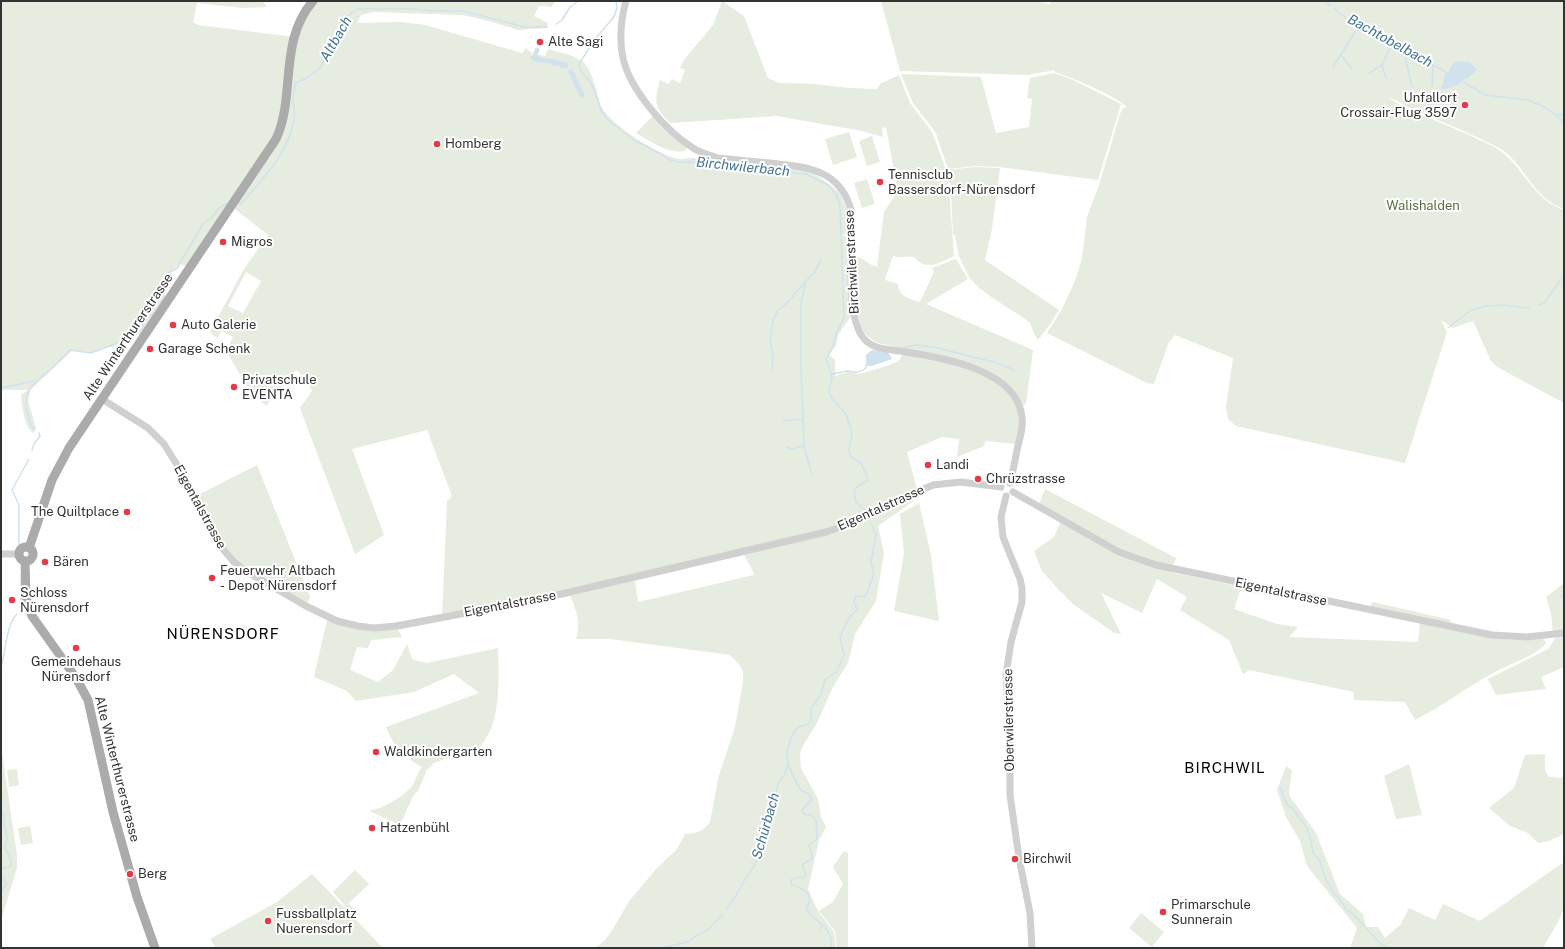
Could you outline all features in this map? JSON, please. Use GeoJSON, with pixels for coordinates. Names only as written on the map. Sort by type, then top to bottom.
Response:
{"type":"FeatureCollection","features":[{"type":"Feature","properties":{"kind":"main road","name":"Alte Winterthurerstrasse"},"geometry":{"type":"LineString","coordinates":[[155,948],[137,897],[114,819],[88,700],[76,678],[32,616],[26,598],[22,558],[30,560],[33,556],[33,551],[30,548],[48,490],[69,448],[226,213],[269,152],[280,133],[283,120],[288,72],[295,37],[301,19],[313,1]]}},
{"type":"Feature","properties":{"kind":"street","name":"Birchwilerstrasse"},"geometry":{"type":"LineString","coordinates":[[626,1],[621,41],[622,58],[626,68],[634,86],[645,102],[668,127],[684,141],[704,154],[718,158],[812,169],[829,177],[840,188],[849,202],[851,210],[852,294],[857,326],[864,340],[877,347],[949,360],[986,374],[1008,388],[1019,406],[1023,421],[1010,483]]}},
{"type":"Feature","properties":{"kind":"street","name":"Eigentalstrasse"},"geometry":{"type":"LineString","coordinates":[[102,400],[148,428],[164,444],[179,468],[220,547],[234,562],[244,570],[322,614],[347,624],[369,628],[396,626],[540,599],[826,532],[858,522],[918,491],[944,483],[969,482],[1001,487]]}},
{"type":"Feature","properties":{"kind":"street"},"geometry":{"type":"LineString","coordinates":[[1006,483],[1010,483],[1014,487],[1013,492],[1006,496],[1001,492],[1001,487],[1006,483]]}},
{"type":"Feature","properties":{"kind":"street","name":"Eigentalstrasse"},"geometry":{"type":"LineString","coordinates":[[1013,492],[1119,552],[1156,565],[1492,635],[1517,638],[1550,636],[1564,633]]}},
{"type":"Feature","properties":{"kind":"street","name":"Oberwilerstrasse"},"geometry":{"type":"LineString","coordinates":[[1006,496],[1001,517],[1003,537],[1020,579],[1022,588],[1022,602],[1010,642],[1006,674],[1010,748],[1010,795],[1019,858],[1030,913],[1032,948]]}},
{"type":"Feature","properties":{"kind":"street"},"geometry":{"type":"LineString","coordinates":[[1,554],[22,558]]}},
{"type":"Feature","properties":{"kind":"green space"},"geometry":{"type":"Polygon","coordinates":[[[1,1],[263,1],[267,7],[242,8],[197,3],[193,22],[198,25],[295,37],[313,1],[555,1],[552,7],[539,6],[534,16],[548,23],[547,28],[518,30],[463,15],[373,12],[361,15],[357,23],[401,22],[425,25],[522,53],[526,48],[533,54],[545,56],[548,49],[569,55],[580,60],[588,68],[594,81],[601,106],[606,113],[614,122],[649,147],[672,157],[681,159],[693,158],[802,170],[818,176],[837,190],[842,197],[850,217],[849,234],[840,235],[848,237],[848,284],[851,316],[838,335],[836,346],[829,355],[835,360],[835,376],[848,372],[859,374],[890,365],[899,361],[903,353],[950,363],[967,368],[997,383],[1008,393],[1016,406],[1020,420],[1016,444],[985,441],[984,446],[957,457],[959,439],[942,437],[907,452],[917,489],[871,512],[875,517],[906,501],[915,500],[878,526],[884,553],[876,601],[855,634],[848,663],[833,687],[816,725],[800,753],[801,768],[818,799],[821,817],[826,827],[819,840],[808,889],[818,911],[834,932],[836,948],[595,948],[605,940],[611,932],[630,900],[656,869],[677,849],[685,834],[699,831],[705,828],[710,822],[719,775],[735,727],[743,682],[743,671],[739,664],[730,655],[610,639],[576,639],[578,617],[570,596],[398,630],[402,637],[371,640],[368,648],[357,647],[350,670],[378,682],[393,670],[407,644],[412,659],[427,663],[498,648],[499,679],[496,710],[491,729],[478,751],[467,751],[434,763],[427,770],[400,825],[369,811],[386,805],[399,798],[409,790],[422,767],[412,761],[393,742],[386,727],[479,693],[454,674],[414,692],[356,701],[347,691],[314,677],[328,616],[369,627],[442,617],[447,501],[452,496],[427,430],[352,449],[384,535],[355,554],[300,408],[312,391],[307,382],[296,370],[266,406],[248,388],[226,351],[233,337],[222,331],[217,338],[210,332],[244,269],[268,235],[231,206],[190,268],[180,264],[167,274],[162,282],[167,302],[145,335],[138,333],[113,347],[108,347],[91,353],[73,350],[30,390],[28,400],[36,429],[33,433],[27,426],[21,399],[21,395],[28,390],[1,390],[1,1]],[[246,272],[228,306],[243,313],[261,281],[246,272]],[[744,555],[635,581],[638,602],[754,575],[744,555]]]}},
{"type":"Feature","properties":{"kind":"green space"},"geometry":{"type":"Polygon","coordinates":[[[722,1],[744,16],[768,78],[779,83],[877,89],[880,84],[899,75],[910,103],[932,132],[946,170],[954,256],[939,263],[929,265],[919,262],[914,257],[893,256],[885,280],[898,284],[900,292],[903,295],[920,302],[934,272],[932,268],[956,259],[968,279],[926,304],[1033,350],[1026,404],[1022,406],[1008,384],[950,358],[878,343],[865,333],[861,325],[857,307],[856,257],[877,267],[884,212],[894,197],[897,188],[886,127],[882,128],[883,137],[862,131],[777,116],[670,123],[661,112],[658,108],[656,99],[660,80],[668,84],[672,79],[680,83],[685,70],[680,68],[684,60],[713,25],[722,1]]]}},
{"type":"Feature","properties":{"kind":"green space","name":"Walishalden"},"geometry":{"type":"Polygon","coordinates":[[[881,1],[1033,1],[1050,4],[1051,1],[1564,1],[1564,209],[1554,204],[1538,191],[1513,159],[1503,150],[1388,98],[1496,148],[1511,160],[1545,200],[1564,210],[1564,403],[1499,368],[1491,361],[1473,321],[1453,328],[1441,320],[1447,332],[1405,463],[1236,426],[1228,419],[1226,407],[1233,358],[1175,335],[1169,342],[1154,384],[1147,383],[1047,333],[1061,311],[1075,281],[1082,258],[1087,217],[1100,182],[1120,114],[1123,108],[1127,107],[1103,92],[1055,72],[1055,70],[1028,75],[900,71],[881,1]]]}},
{"type":"Feature","properties":{"kind":"green space"},"geometry":{"type":"Polygon","coordinates":[[[1054,73],[1071,79],[1121,104],[1098,180],[1000,167],[975,166],[948,169],[936,133],[913,103],[901,74],[981,77],[996,133],[1029,127],[1032,99],[1027,98],[1030,78],[1054,73]]]}},
{"type":"Feature","properties":{"kind":"green space"},"geometry":{"type":"Polygon","coordinates":[[[654,115],[687,148],[685,151],[672,151],[666,149],[636,133],[654,115]]]}},
{"type":"Feature","properties":{"kind":"green space"},"geometry":{"type":"Polygon","coordinates":[[[849,132],[857,157],[833,165],[825,139],[849,132]]]}},
{"type":"Feature","properties":{"kind":"green space"},"geometry":{"type":"Polygon","coordinates":[[[872,136],[880,162],[867,166],[859,141],[872,136]]]}},
{"type":"Feature","properties":{"kind":"green space"},"geometry":{"type":"Polygon","coordinates":[[[975,167],[1000,168],[992,229],[985,260],[1059,310],[1039,339],[1036,338],[1030,323],[978,287],[969,277],[959,256],[955,235],[953,235],[951,190],[947,170],[975,167]]]}},
{"type":"Feature","properties":{"kind":"green space"},"geometry":{"type":"Polygon","coordinates":[[[867,179],[875,204],[862,208],[854,183],[867,179]]]}},
{"type":"Feature","properties":{"kind":"green space"},"geometry":{"type":"Polygon","coordinates":[[[257,465],[310,597],[306,606],[234,562],[194,497],[257,465]]]}},
{"type":"Feature","properties":{"kind":"green space"},"geometry":{"type":"Polygon","coordinates":[[[1045,489],[1176,558],[1170,572],[1313,602],[1240,591],[1234,609],[1277,624],[1298,627],[1289,637],[1418,642],[1420,623],[1497,638],[1516,640],[1544,639],[1546,643],[1536,652],[1501,669],[1415,720],[1405,702],[1354,700],[1354,692],[1249,670],[1243,674],[1229,640],[1180,610],[1187,597],[1157,579],[1142,613],[1101,593],[1121,634],[1114,633],[1073,604],[1042,571],[1034,551],[1054,537],[1062,518],[1039,504],[1045,489]]]}},
{"type":"Feature","properties":{"kind":"green space"},"geometry":{"type":"Polygon","coordinates":[[[919,503],[931,555],[939,621],[894,611],[904,553],[900,514],[919,503]]]}},
{"type":"Feature","properties":{"kind":"green space"},"geometry":{"type":"Polygon","coordinates":[[[1564,583],[1564,630],[1553,633],[1551,613],[1546,597],[1564,583]]]}},
{"type":"Feature","properties":{"kind":"green space"},"geometry":{"type":"Polygon","coordinates":[[[1373,602],[1451,620],[1450,624],[1369,607],[1373,602]]]}},
{"type":"Feature","properties":{"kind":"green space"},"geometry":{"type":"Polygon","coordinates":[[[1564,635],[1564,667],[1541,677],[1546,689],[1496,695],[1488,679],[1548,649],[1556,637],[1564,635]]]}},
{"type":"Feature","properties":{"kind":"green space"},"geometry":{"type":"Polygon","coordinates":[[[1,746],[17,855],[17,868],[1,920],[1,746]]]}},
{"type":"Feature","properties":{"kind":"green space"},"geometry":{"type":"Polygon","coordinates":[[[1545,754],[1545,770],[1549,777],[1564,778],[1564,834],[1549,841],[1538,843],[1528,833],[1510,826],[1489,808],[1514,788],[1525,755],[1545,754]]]}},
{"type":"Feature","properties":{"kind":"green space"},"geometry":{"type":"Polygon","coordinates":[[[1409,764],[1422,815],[1396,819],[1384,776],[1409,764]]]}},
{"type":"Feature","properties":{"kind":"green space"},"geometry":{"type":"Polygon","coordinates":[[[1286,766],[1292,770],[1289,795],[1316,833],[1340,894],[1363,914],[1366,927],[1378,927],[1385,938],[1401,924],[1409,908],[1435,920],[1443,904],[1480,921],[1562,863],[1564,867],[1564,907],[1559,920],[1543,948],[1350,948],[1357,928],[1307,866],[1300,841],[1286,817],[1277,790],[1286,766]]]}},
{"type":"Feature","properties":{"kind":"green space"},"geometry":{"type":"Polygon","coordinates":[[[17,769],[19,785],[9,787],[7,770],[17,769]]]}},
{"type":"Feature","properties":{"kind":"green space"},"geometry":{"type":"Polygon","coordinates":[[[30,826],[33,843],[21,845],[18,828],[30,826]]]}},
{"type":"Feature","properties":{"kind":"green space"},"geometry":{"type":"Polygon","coordinates":[[[844,851],[848,853],[848,948],[837,948],[835,931],[819,911],[833,902],[843,884],[833,867],[844,851]]]}},
{"type":"Feature","properties":{"kind":"green space"},"geometry":{"type":"Polygon","coordinates":[[[355,870],[369,884],[346,906],[349,904],[356,911],[353,915],[333,892],[355,870]]]}},
{"type":"Feature","properties":{"kind":"green space"},"geometry":{"type":"Polygon","coordinates":[[[312,874],[383,948],[216,948],[210,939],[277,902],[312,874]]]}},
{"type":"Feature","properties":{"kind":"green space"},"geometry":{"type":"Polygon","coordinates":[[[1141,913],[1164,932],[1152,947],[1129,928],[1141,913]]]}},
{"type":"Feature","properties":{"kind":"water"},"geometry":{"type":"Polygon","coordinates":[[[536,55],[542,58],[559,60],[568,63],[568,68],[562,68],[558,65],[553,66],[551,63],[537,62],[530,58],[531,56],[536,55]]]}},
{"type":"Feature","properties":{"kind":"water"},"geometry":{"type":"Polygon","coordinates":[[[1455,62],[1469,62],[1477,69],[1459,84],[1443,90],[1441,88],[1444,83],[1443,80],[1446,72],[1449,73],[1450,68],[1455,62]]]}},
{"type":"Feature","properties":{"kind":"water"},"geometry":{"type":"Polygon","coordinates":[[[872,350],[888,352],[892,359],[872,366],[866,366],[866,355],[872,350]]]}},
{"type":"Feature","properties":{"kind":"waterway","name":"Altbach"},"geometry":{"type":"LineString","coordinates":[[556,24],[562,20],[570,7],[578,1]]}},
{"type":"Feature","properties":{"kind":"waterway","name":"Birchwilerbach"},"geometry":{"type":"LineString","coordinates":[[616,1],[617,8],[614,17],[595,39],[579,64],[580,70],[594,89],[601,110],[608,120],[634,140],[668,159],[677,162],[711,163],[806,174],[828,185],[836,194],[840,206],[844,318],[826,359],[832,377],[829,392],[832,399],[846,414],[852,433],[849,451],[851,457],[861,463],[868,480],[857,487],[854,492],[856,502],[865,511]]}},
{"type":"Feature","properties":{"kind":"waterway","name":"Bachtobelbach"},"geometry":{"type":"LineString","coordinates":[[1326,1],[1330,6]]}},
{"type":"Feature","properties":{"kind":"waterway","name":"Bachtobelbach"},"geometry":{"type":"LineString","coordinates":[[1335,8],[1353,24],[1446,72]]}},
{"type":"Feature","properties":{"kind":"waterway","name":"Altbach"},"geometry":{"type":"LineString","coordinates":[[239,204],[242,203],[274,165],[286,144],[294,120],[293,98],[295,83],[305,79],[320,68],[329,50],[337,44],[341,26],[346,17],[357,9],[463,11],[525,27],[547,27]]}},
{"type":"Feature","properties":{"kind":"waterway"},"geometry":{"type":"LineString","coordinates":[[1333,67],[1358,27]]}},
{"type":"Feature","properties":{"kind":"waterway"},"geometry":{"type":"LineString","coordinates":[[1386,78],[1382,65],[1391,45]]}},
{"type":"Feature","properties":{"kind":"waterway"},"geometry":{"type":"LineString","coordinates":[[1404,52],[1412,87]]}},
{"type":"Feature","properties":{"kind":"waterway"},"geometry":{"type":"LineString","coordinates":[[1341,55],[1352,69]]}},
{"type":"Feature","properties":{"kind":"waterway"},"geometry":{"type":"LineString","coordinates":[[1369,73],[1382,65]]}},
{"type":"Feature","properties":{"kind":"waterway"},"geometry":{"type":"LineString","coordinates":[[1432,86],[1433,66]]}},
{"type":"Feature","properties":{"kind":"waterway"},"geometry":{"type":"LineString","coordinates":[[571,72],[582,95]]}},
{"type":"Feature","properties":{"kind":"waterway"},"geometry":{"type":"LineString","coordinates":[[1462,81],[1485,95],[1528,100],[1545,107],[1564,122]]}},
{"type":"Feature","properties":{"kind":"waterway"},"geometry":{"type":"LineString","coordinates":[[1556,115],[1564,114]]}},
{"type":"Feature","properties":{"kind":"waterway"},"geometry":{"type":"LineString","coordinates":[[160,305],[162,299],[160,286],[165,275],[177,268],[203,224],[213,216],[219,208],[229,202]]}},
{"type":"Feature","properties":{"kind":"waterway"},"geometry":{"type":"LineString","coordinates":[[812,475],[804,446],[801,368],[801,303],[806,281],[815,272],[821,259]]}},
{"type":"Feature","properties":{"kind":"waterway"},"geometry":{"type":"LineString","coordinates":[[1539,305],[1544,303],[1564,275]]}},
{"type":"Feature","properties":{"kind":"waterway"},"geometry":{"type":"LineString","coordinates":[[772,369],[773,357],[770,340],[773,320],[778,310],[787,303],[805,282]]}},
{"type":"Feature","properties":{"kind":"waterway"},"geometry":{"type":"LineString","coordinates":[[1448,328],[1471,310],[1486,306],[1504,305],[1525,308],[1529,307]]}},
{"type":"Feature","properties":{"kind":"waterway"},"geometry":{"type":"LineString","coordinates":[[34,429],[29,421],[26,400],[30,389],[39,379],[53,368],[70,350],[91,353],[133,337],[141,329],[148,317],[154,313]]}},
{"type":"Feature","properties":{"kind":"waterway"},"geometry":{"type":"LineString","coordinates":[[903,348],[915,345],[934,347],[997,363],[1014,370]]}},
{"type":"Feature","properties":{"kind":"waterway"},"geometry":{"type":"LineString","coordinates":[[831,374],[846,371],[859,372],[864,370],[866,366]]}},
{"type":"Feature","properties":{"kind":"waterway"},"geometry":{"type":"LineString","coordinates":[[1,388],[34,381]]}},
{"type":"Feature","properties":{"kind":"waterway"},"geometry":{"type":"LineString","coordinates":[[783,421],[803,419]]}},
{"type":"Feature","properties":{"kind":"waterway"},"geometry":{"type":"LineString","coordinates":[[32,450],[34,444],[40,436],[39,433]]}},
{"type":"Feature","properties":{"kind":"waterway"},"geometry":{"type":"LineString","coordinates":[[786,447],[792,449],[803,446]]}},
{"type":"Feature","properties":{"kind":"waterway"},"geometry":{"type":"LineString","coordinates":[[19,547],[19,505],[12,490],[29,459]]}},
{"type":"Feature","properties":{"kind":"waterway","name":"Altbach"},"geometry":{"type":"LineString","coordinates":[[831,948],[831,940],[827,929],[814,918],[806,908],[809,903],[809,895],[804,890],[791,884],[791,880],[804,877],[806,874],[803,864],[813,858],[809,845],[817,839],[816,820],[811,815],[804,814],[802,810],[812,799],[808,793],[802,791],[794,779],[790,770],[787,753],[795,731],[801,726],[807,725],[811,720],[811,708],[821,695],[825,680],[837,671],[844,655],[840,637],[849,618],[857,609],[854,602],[856,596],[865,597],[874,574],[871,562],[876,534],[871,524]]}},
{"type":"Feature","properties":{"kind":"waterway"},"geometry":{"type":"LineString","coordinates":[[21,575],[21,603]]}},
{"type":"Feature","properties":{"kind":"waterway"},"geometry":{"type":"LineString","coordinates":[[1560,597],[1564,595]]}},
{"type":"Feature","properties":{"kind":"waterway"},"geometry":{"type":"LineString","coordinates":[[1,667],[8,631],[17,614]]}},
{"type":"Feature","properties":{"kind":"waterway","name":"Schürbach"},"geometry":{"type":"LineString","coordinates":[[726,909],[756,863],[757,857],[760,853],[763,836],[775,807],[776,792],[779,781],[783,778],[788,763]]}},
{"type":"Feature","properties":{"kind":"waterway"},"geometry":{"type":"LineString","coordinates":[[1280,787],[1287,805],[1292,808],[1305,825],[1309,833],[1313,852],[1320,861],[1325,877],[1334,894],[1339,898],[1347,910],[1352,913],[1380,943],[1386,947]]}},
{"type":"Feature","properties":{"kind":"waterway"},"geometry":{"type":"LineString","coordinates":[[1,809],[4,817],[7,838],[5,847],[11,861],[11,866],[1,869]]}},
{"type":"Feature","properties":{"kind":"waterway"},"geometry":{"type":"LineString","coordinates":[[1,877],[5,879],[6,884],[1,892]]}},
{"type":"Feature","properties":{"kind":"waterway","name":"Schürbach"},"geometry":{"type":"LineString","coordinates":[[661,948],[688,942],[694,937],[708,930],[723,914]]}},
{"type":"Feature","properties":{"kind":"waterway","name":"Altbach"},"geometry":{"type":"LineString","coordinates":[[820,929],[822,924]]}},
{"type":"Feature","properties":{"kind":"place","name":"Alte Sagi"},"geometry":{"type":"Point","coordinates":[540,42]}},
{"type":"Feature","properties":{"kind":"place","name":"Unfallort Crossair-Flug 3597"},"geometry":{"type":"Point","coordinates":[1465,105]}},
{"type":"Feature","properties":{"kind":"place","name":"Homberg"},"geometry":{"type":"Point","coordinates":[437,144]}},
{"type":"Feature","properties":{"kind":"place","name":"Tennisclub Bassersdorf-Nürensdorf"},"geometry":{"type":"Point","coordinates":[880,182]}},
{"type":"Feature","properties":{"kind":"place","name":"Migros"},"geometry":{"type":"Point","coordinates":[223,242]}},
{"type":"Feature","properties":{"kind":"place","name":"Auto Galerie"},"geometry":{"type":"Point","coordinates":[173,325]}},
{"type":"Feature","properties":{"kind":"place","name":"Garage Schenk"},"geometry":{"type":"Point","coordinates":[150,349]}},
{"type":"Feature","properties":{"kind":"place","name":"Privatschule EVENTA"},"geometry":{"type":"Point","coordinates":[234,387]}},
{"type":"Feature","properties":{"kind":"place","name":"Landi"},"geometry":{"type":"Point","coordinates":[928,465]}},
{"type":"Feature","properties":{"kind":"place","name":"Chrüzstrasse"},"geometry":{"type":"Point","coordinates":[978,479]}},
{"type":"Feature","properties":{"kind":"place","name":"The Quiltplace"},"geometry":{"type":"Point","coordinates":[127,512]}},
{"type":"Feature","properties":{"kind":"place","name":"Bären"},"geometry":{"type":"Point","coordinates":[45,562]}},
{"type":"Feature","properties":{"kind":"place","name":"Feuerwehr Altbach - Depot Nürensdorf"},"geometry":{"type":"Point","coordinates":[212,578]}},
{"type":"Feature","properties":{"kind":"place","name":"Schloss Nürensdorf"},"geometry":{"type":"Point","coordinates":[12,600]}},
{"type":"Feature","properties":{"kind":"place","name":"Gemeindehaus Nürensdorf"},"geometry":{"type":"Point","coordinates":[76,648]}},
{"type":"Feature","properties":{"kind":"place","name":"Waldkindergarten"},"geometry":{"type":"Point","coordinates":[376,752]}},
{"type":"Feature","properties":{"kind":"place","name":"Hatzenbühl"},"geometry":{"type":"Point","coordinates":[372,828]}},
{"type":"Feature","properties":{"kind":"place","name":"Birchwil"},"geometry":{"type":"Point","coordinates":[1015,859]}},
{"type":"Feature","properties":{"kind":"place","name":"Berg"},"geometry":{"type":"Point","coordinates":[130,874]}},
{"type":"Feature","properties":{"kind":"place","name":"Primarschule Sunnerain"},"geometry":{"type":"Point","coordinates":[1163,912]}},
{"type":"Feature","properties":{"kind":"place","name":"Fussballplatz Nuerensdorf"},"geometry":{"type":"Point","coordinates":[268,921]}},
{"type":"Feature","properties":{"kind":"district","name":"NÜRENSDORF"},"geometry":{"type":"Point","coordinates":[223,634]}},
{"type":"Feature","properties":{"kind":"district","name":"BIRCHWIL"},"geometry":{"type":"Point","coordinates":[1225,768]}}]}
